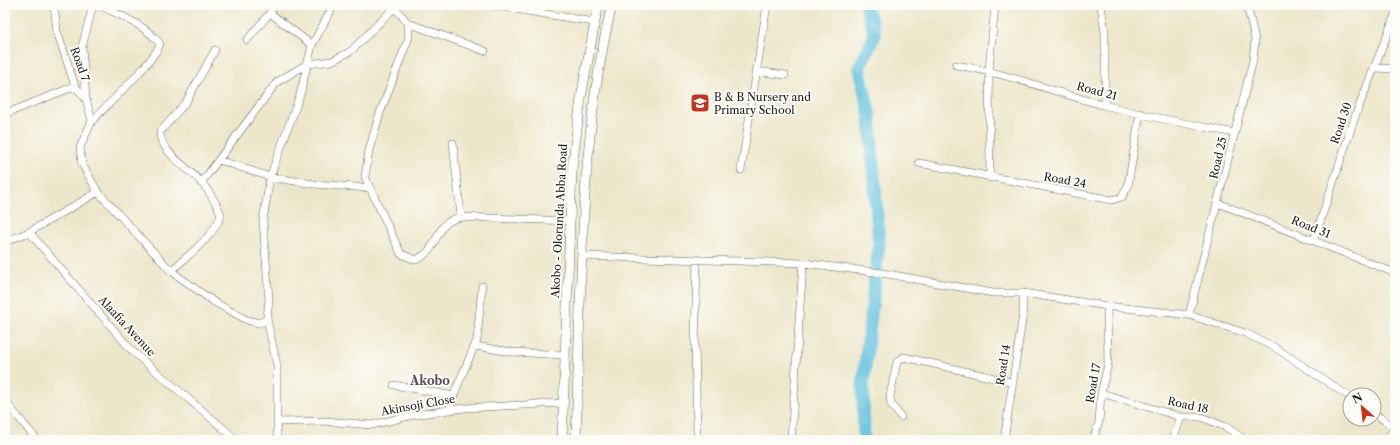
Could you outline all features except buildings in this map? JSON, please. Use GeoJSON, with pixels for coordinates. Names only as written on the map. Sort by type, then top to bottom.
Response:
{"type":"FeatureCollection","features":[{"type":"Feature","properties":{"kind":"main road","name":"Akobo - Olorunda Abba Road"},"geometry":{"type":"LineString","coordinates":[[562,440],[562,403],[572,168],[594,22],[598,5]]}},
{"type":"Feature","properties":{"kind":"main road"},"geometry":{"type":"LineString","coordinates":[[576,440],[582,256],[590,131],[612,5]]}},
{"type":"Feature","properties":{"kind":"main road"},"geometry":{"type":"LineString","coordinates":[[563,387],[577,387]]}},
{"type":"Feature","properties":{"kind":"street","name":"Road 7"},"geometry":{"type":"LineString","coordinates":[[54,5],[57,31],[75,86],[86,99],[92,121]]}},
{"type":"Feature","properties":{"kind":"street"},"geometry":{"type":"LineString","coordinates":[[86,99],[82,47],[93,5]]}},
{"type":"Feature","properties":{"kind":"street"},"geometry":{"type":"LineString","coordinates":[[99,5],[125,17],[156,38],[160,44],[159,48],[145,65],[92,121],[80,147],[82,164],[98,192],[171,271],[214,302],[247,320],[259,323],[267,318]]}},
{"type":"Feature","properties":{"kind":"street"},"geometry":{"type":"LineString","coordinates":[[247,40],[270,13],[274,5]]}},
{"type":"Feature","properties":{"kind":"street"},"geometry":{"type":"LineString","coordinates":[[276,440],[277,366],[267,318],[269,299],[262,221],[270,177],[300,95],[312,45],[334,5]]}},
{"type":"Feature","properties":{"kind":"street"},"geometry":{"type":"LineString","coordinates":[[492,5],[594,22]]}},
{"type":"Feature","properties":{"kind":"street"},"geometry":{"type":"LineString","coordinates":[[741,170],[767,5]]}},
{"type":"Feature","properties":{"kind":"street"},"geometry":{"type":"LineString","coordinates":[[990,178],[989,70],[995,5]]}},
{"type":"Feature","properties":{"kind":"street"},"geometry":{"type":"LineString","coordinates":[[1102,5],[1105,33],[1105,105]]}},
{"type":"Feature","properties":{"kind":"street","name":"Road 25"},"geometry":{"type":"LineString","coordinates":[[1189,315],[1253,60],[1255,40],[1247,5]]}},
{"type":"Feature","properties":{"kind":"street"},"geometry":{"type":"LineString","coordinates":[[201,183],[277,82],[307,64],[332,60],[352,51],[396,6],[408,23],[409,37],[380,113],[369,150],[365,177],[401,254],[416,260],[423,257],[434,246],[444,223],[461,217],[570,221]]}},
{"type":"Feature","properties":{"kind":"street"},"geometry":{"type":"LineString","coordinates":[[270,13],[312,45]]}},
{"type":"Feature","properties":{"kind":"street","name":"Road 30"},"geometry":{"type":"LineString","coordinates":[[1314,240],[1356,114],[1376,68],[1395,15]]}},
{"type":"Feature","properties":{"kind":"street"},"geometry":{"type":"LineString","coordinates":[[408,23],[485,51]]}},
{"type":"Feature","properties":{"kind":"street"},"geometry":{"type":"LineString","coordinates":[[171,271],[218,226],[221,215],[217,204],[201,183],[164,147],[161,142],[160,132],[186,102],[215,50]]}},
{"type":"Feature","properties":{"kind":"street","name":"Road 21"},"geometry":{"type":"LineString","coordinates":[[956,65],[989,70],[1105,105],[1140,112],[1181,123],[1235,133]]}},
{"type":"Feature","properties":{"kind":"street"},"geometry":{"type":"LineString","coordinates":[[1376,68],[1395,69]]}},
{"type":"Feature","properties":{"kind":"street"},"geometry":{"type":"LineString","coordinates":[[756,71],[786,75]]}},
{"type":"Feature","properties":{"kind":"street"},"geometry":{"type":"LineString","coordinates":[[5,114],[75,86]]}},
{"type":"Feature","properties":{"kind":"street","name":"Road 24"},"geometry":{"type":"LineString","coordinates":[[919,163],[990,178],[1112,200],[1122,197],[1128,186],[1140,112]]}},
{"type":"Feature","properties":{"kind":"street"},"geometry":{"type":"LineString","coordinates":[[453,143],[461,217]]}},
{"type":"Feature","properties":{"kind":"street"},"geometry":{"type":"LineString","coordinates":[[219,160],[270,177],[314,184],[369,188]]}},
{"type":"Feature","properties":{"kind":"street"},"geometry":{"type":"LineString","coordinates":[[8,241],[29,232],[98,192]]}},
{"type":"Feature","properties":{"kind":"street","name":"Road 31"},"geometry":{"type":"LineString","coordinates":[[1218,203],[1395,273]]}},
{"type":"Feature","properties":{"kind":"street","name":"Alaafia Avenue"},"geometry":{"type":"LineString","coordinates":[[29,232],[134,352],[237,440]]}},
{"type":"Feature","properties":{"kind":"street"},"geometry":{"type":"LineString","coordinates":[[582,256],[803,263],[882,273],[993,293],[1023,293],[1107,306],[1189,315],[1245,333],[1274,347],[1342,392]]}},
{"type":"Feature","properties":{"kind":"street"},"geometry":{"type":"LineString","coordinates":[[697,259],[695,344],[697,433]]}},
{"type":"Feature","properties":{"kind":"street"},"geometry":{"type":"LineString","coordinates":[[791,440],[803,263]]}},
{"type":"Feature","properties":{"kind":"street"},"geometry":{"type":"LineString","coordinates":[[449,410],[479,331],[482,286]]}},
{"type":"Feature","properties":{"kind":"street","name":"Road 14"},"geometry":{"type":"LineString","coordinates":[[1004,440],[1011,382],[1023,314],[1023,293]]}},
{"type":"Feature","properties":{"kind":"street","name":"Road 17"},"geometry":{"type":"LineString","coordinates":[[1093,440],[1099,422],[1101,393],[1108,364],[1107,306]]}},
{"type":"Feature","properties":{"kind":"street"},"geometry":{"type":"LineString","coordinates":[[474,346],[512,352],[564,355]]}},
{"type":"Feature","properties":{"kind":"street"},"geometry":{"type":"LineString","coordinates":[[901,417],[891,404],[890,396],[897,362],[904,357],[1011,382]]}},
{"type":"Feature","properties":{"kind":"street"},"geometry":{"type":"LineString","coordinates":[[394,385],[454,396]]}},
{"type":"Feature","properties":{"kind":"street","name":"Road 18"},"geometry":{"type":"LineString","coordinates":[[1101,393],[1182,417],[1201,417],[1226,428],[1245,440]]}},
{"type":"Feature","properties":{"kind":"street"},"geometry":{"type":"LineString","coordinates":[[5,401],[37,440]]}},
{"type":"Feature","properties":{"kind":"street","name":"Akinsoji Close"},"geometry":{"type":"LineString","coordinates":[[277,422],[324,421],[372,425],[413,415],[449,410],[562,403]]}},
{"type":"Feature","properties":{"kind":"street"},"geometry":{"type":"LineString","coordinates":[[1173,440],[1182,417]]}},
{"type":"Feature","properties":{"kind":"street"},"geometry":{"type":"LineString","coordinates":[[1382,419],[1395,428],[1387,440]]}},
{"type":"Feature","properties":{"kind":"waterway"},"geometry":{"type":"LineString","coordinates":[[864,440],[863,385],[879,244],[870,116],[859,68],[875,35],[866,5]]}},
{"type":"Feature","properties":{"kind":"place","name":"B & B Nursery and Primary School"},"geometry":{"type":"Point","coordinates":[700,103]}},
{"type":"Feature","properties":{"kind":"district","name":"Akobo"},"geometry":{"type":"Point","coordinates":[430,380]}}]}
